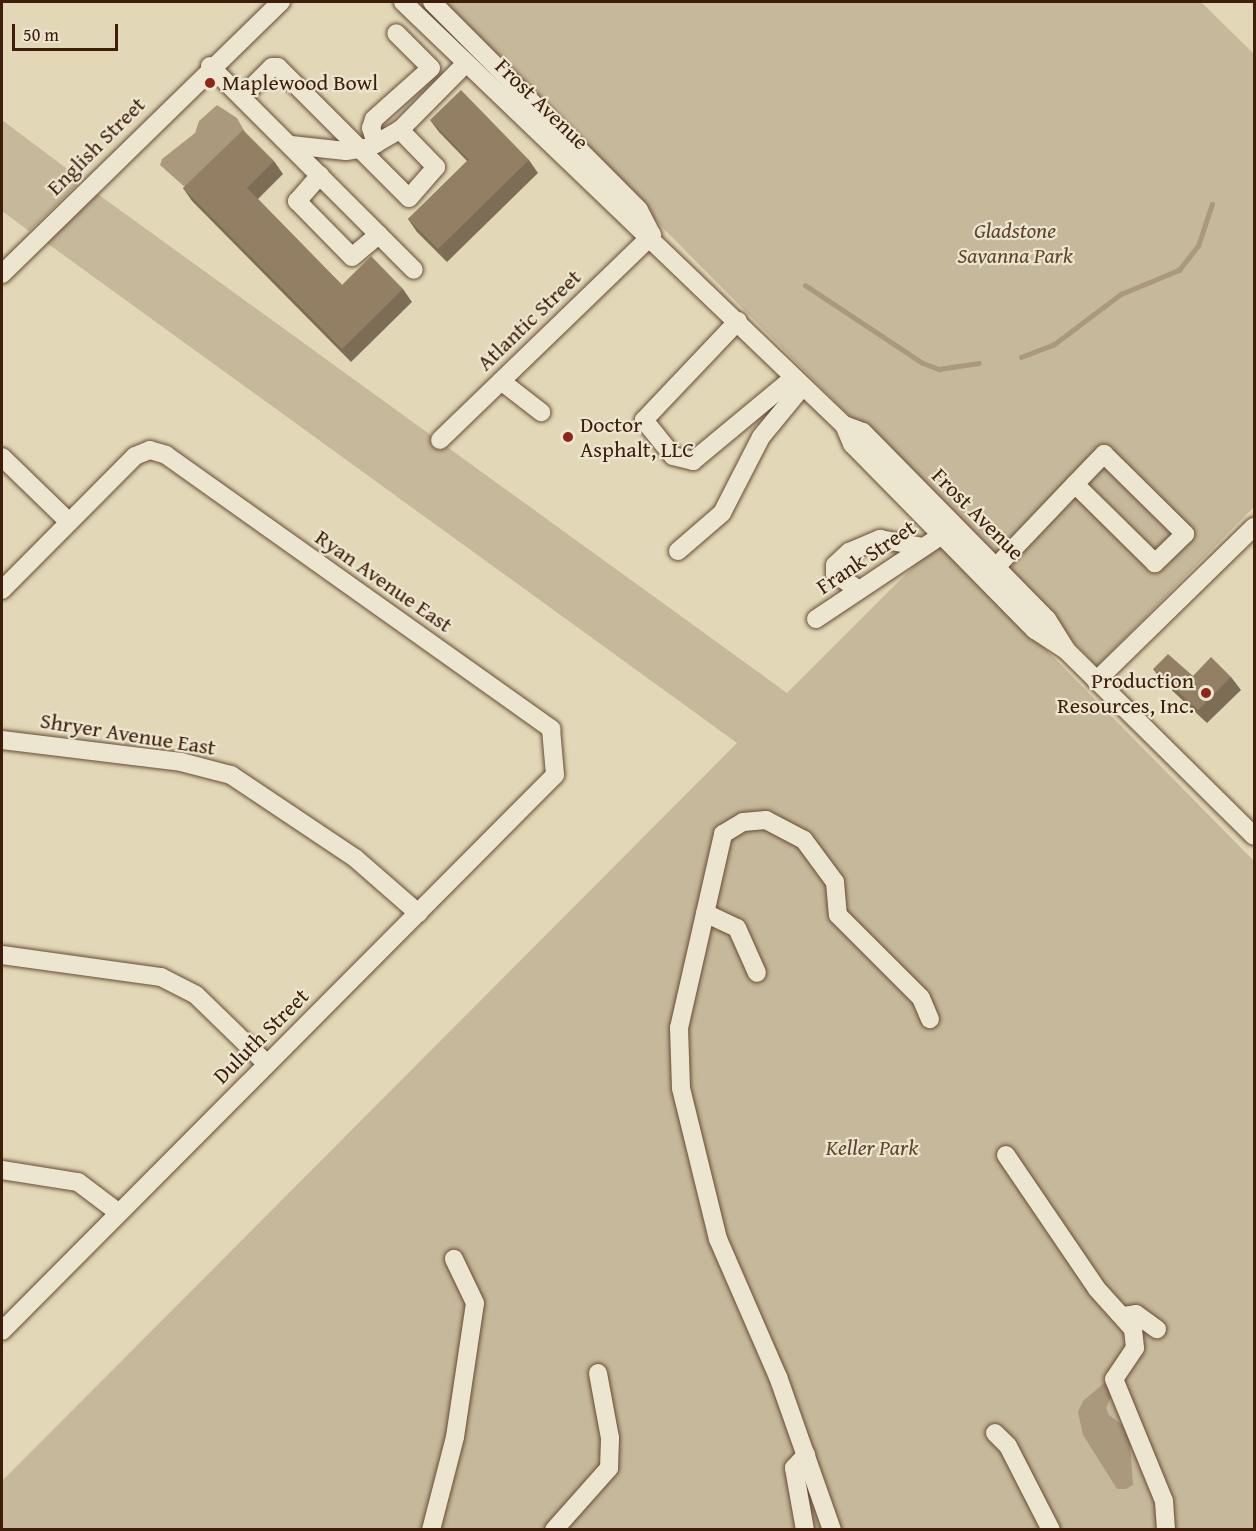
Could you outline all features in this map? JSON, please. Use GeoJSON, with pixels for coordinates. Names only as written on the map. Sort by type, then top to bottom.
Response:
{"type":"FeatureCollection","features":[{"type":"Feature","properties":{"kind":"street","name":"English Street"},"geometry":{"type":"LineString","coordinates":[[225,51],[266,2]]}},
{"type":"Feature","properties":{"kind":"street","name":"English Street"},"geometry":{"type":"LineString","coordinates":[[2,274],[225,51],[281,2]]}},
{"type":"Feature","properties":{"kind":"street","name":"Frost Avenue"},"geometry":{"type":"LineString","coordinates":[[403,2],[628,221],[652,235],[844,425],[852,444],[1035,630],[1066,650]]}},
{"type":"Feature","properties":{"kind":"street","name":"Frost Avenue"},"geometry":{"type":"LineString","coordinates":[[432,2],[639,210],[652,235]]}},
{"type":"Feature","properties":{"kind":"street"},"geometry":{"type":"LineString","coordinates":[[376,144],[371,128],[374,119],[430,68],[401,38],[424,22]]}},
{"type":"Feature","properties":{"kind":"street"},"geometry":{"type":"LineString","coordinates":[[291,145],[359,150],[376,144],[400,130],[466,63]]}},
{"type":"Feature","properties":{"kind":"street"},"geometry":{"type":"LineString","coordinates":[[210,66],[414,270]]}},
{"type":"Feature","properties":{"kind":"street"},"geometry":{"type":"LineString","coordinates":[[242,97],[276,66],[409,198],[436,167],[400,130]]}},
{"type":"Feature","properties":{"kind":"street"},"geometry":{"type":"LineString","coordinates":[[320,175],[297,201],[352,257],[379,234]]}},
{"type":"Feature","properties":{"kind":"street","name":"Atlantic Street"},"geometry":{"type":"LineString","coordinates":[[440,440],[652,235]]}},
{"type":"Feature","properties":{"kind":"street"},"geometry":{"type":"LineString","coordinates":[[738,321],[644,420],[673,456],[693,461],[799,382]]}},
{"type":"Feature","properties":{"kind":"street"},"geometry":{"type":"LineString","coordinates":[[501,381],[541,412]]}},
{"type":"Feature","properties":{"kind":"street"},"geometry":{"type":"LineString","coordinates":[[678,551],[722,513],[761,437],[799,382]]}},
{"type":"Feature","properties":{"kind":"street","name":"Frost Avenue"},"geometry":{"type":"LineString","coordinates":[[844,425],[863,432],[1047,619],[1066,650],[1096,681],[1251,827]]}},
{"type":"Feature","properties":{"kind":"street","name":"Ryan Avenue East"},"geometry":{"type":"LineString","coordinates":[[69,522],[135,456],[150,450],[166,455],[551,729],[555,775]]}},
{"type":"Feature","properties":{"kind":"street"},"geometry":{"type":"LineString","coordinates":[[996,567],[1075,484],[1104,454],[1185,534],[1155,563],[1075,484]]}},
{"type":"Feature","properties":{"kind":"street"},"geometry":{"type":"LineString","coordinates":[[2,457],[69,522],[2,590]]}},
{"type":"Feature","properties":{"kind":"street"},"geometry":{"type":"LineString","coordinates":[[1096,681],[1254,527]]}},
{"type":"Feature","properties":{"kind":"street","name":"Frank Street"},"geometry":{"type":"LineString","coordinates":[[816,619],[942,535]]}},
{"type":"Feature","properties":{"kind":"street"},"geometry":{"type":"LineString","coordinates":[[859,590],[835,574],[836,566],[849,552],[880,539],[923,547]]}},
{"type":"Feature","properties":{"kind":"street","name":"Shryer Avenue East"},"geometry":{"type":"LineString","coordinates":[[2,740],[181,762],[231,775],[355,858],[418,913]]}},
{"type":"Feature","properties":{"kind":"street","name":"Duluth Street"},"geometry":{"type":"LineString","coordinates":[[2,1331],[555,775]]}},
{"type":"Feature","properties":{"kind":"street"},"geometry":{"type":"LineString","coordinates":[[832,1530],[806,1455],[718,1239],[681,1088],[679,1028],[705,913],[716,845],[723,834],[754,819],[781,825],[827,867],[835,882],[838,915],[921,998],[930,1019]]}},
{"type":"Feature","properties":{"kind":"street"},"geometry":{"type":"LineString","coordinates":[[705,913],[737,928],[757,973]]}},
{"type":"Feature","properties":{"kind":"street"},"geometry":{"type":"LineString","coordinates":[[2,955],[140,972],[179,984],[267,1064]]}},
{"type":"Feature","properties":{"kind":"street"},"geometry":{"type":"LineString","coordinates":[[1006,1155],[1097,1289],[1125,1316],[1137,1341],[1114,1378],[1164,1501],[1166,1530]]}},
{"type":"Feature","properties":{"kind":"street"},"geometry":{"type":"LineString","coordinates":[[2,1170],[78,1182],[118,1213]]}},
{"type":"Feature","properties":{"kind":"street"},"geometry":{"type":"LineString","coordinates":[[431,1530],[455,1437],[475,1303],[454,1259]]}},
{"type":"Feature","properties":{"kind":"street"},"geometry":{"type":"LineString","coordinates":[[1125,1316],[1136,1314],[1156,1329]]}},
{"type":"Feature","properties":{"kind":"street"},"geometry":{"type":"LineString","coordinates":[[554,1530],[609,1468],[610,1438],[597,1374]]}},
{"type":"Feature","properties":{"kind":"street"},"geometry":{"type":"LineString","coordinates":[[995,1433],[1008,1446],[1051,1530]]}},
{"type":"Feature","properties":{"kind":"street"},"geometry":{"type":"LineString","coordinates":[[805,1530],[794,1468],[806,1455]]}},
{"type":"Feature","properties":{"kind":"green space","name":"Gladstone Savanna Park"},"geometry":{"type":"Polygon","coordinates":[[[439,2],[1201,2],[1254,54],[1254,507],[1097,666],[439,2]]]}},
{"type":"Feature","properties":{"kind":"green space"},"geometry":{"type":"Polygon","coordinates":[[[2,120],[82,180],[29,231],[2,211],[2,120]]]}},
{"type":"Feature","properties":{"kind":"green space","name":"Keller Park"},"geometry":{"type":"Polygon","coordinates":[[[95,192],[787,693],[939,541],[1254,861],[1254,1529],[2,1530],[2,1481],[737,743],[44,241],[95,192]]]}},
{"type":"Feature","properties":{"kind":"shaded area"},"geometry":{"type":"Polygon","coordinates":[[[217,105],[237,118],[246,134],[187,189],[160,165],[162,159],[195,133],[199,121],[217,105]]]}},
{"type":"Feature","properties":{"kind":"shaded area"},"geometry":{"type":"Polygon","coordinates":[[[1104,1383],[1113,1392],[1106,1408],[1109,1415],[1129,1430],[1133,1485],[1126,1489],[1117,1489],[1083,1435],[1078,1412],[1083,1401],[1104,1383]]]}},
{"type":"Feature","properties":{"kind":"building"},"geometry":{"type":"Polygon","coordinates":[[[461,90],[529,160],[438,249],[408,219],[469,160],[430,120],[461,90]]]}},
{"type":"Feature","properties":{"kind":"building"},"geometry":{"type":"Polygon","coordinates":[[[243,130],[274,161],[247,188],[342,285],[371,256],[403,289],[342,349],[183,188],[243,130]]]}},
{"type":"Feature","properties":{"kind":"building"},"geometry":{"type":"Polygon","coordinates":[[[1168,654],[1193,676],[1211,657],[1231,677],[1198,710],[1153,669],[1168,654]]]}},
{"type":"Feature","properties":{"kind":"waterway"},"geometry":{"type":"LineString","coordinates":[[1021,357],[1053,345],[1121,294],[1179,270],[1198,246],[1212,204]]}},
{"type":"Feature","properties":{"kind":"waterway"},"geometry":{"type":"LineString","coordinates":[[805,285],[923,363],[939,369],[979,363]]}},
{"type":"Feature","properties":{"kind":"place","name":"Maplewood Bowl"},"geometry":{"type":"Point","coordinates":[210,83]}},
{"type":"Feature","properties":{"kind":"place","name":"Doctor Asphalt, LLC"},"geometry":{"type":"Point","coordinates":[568,437]}},
{"type":"Feature","properties":{"kind":"place","name":"Production Resources, Inc."},"geometry":{"type":"Point","coordinates":[1206,693]}}]}
